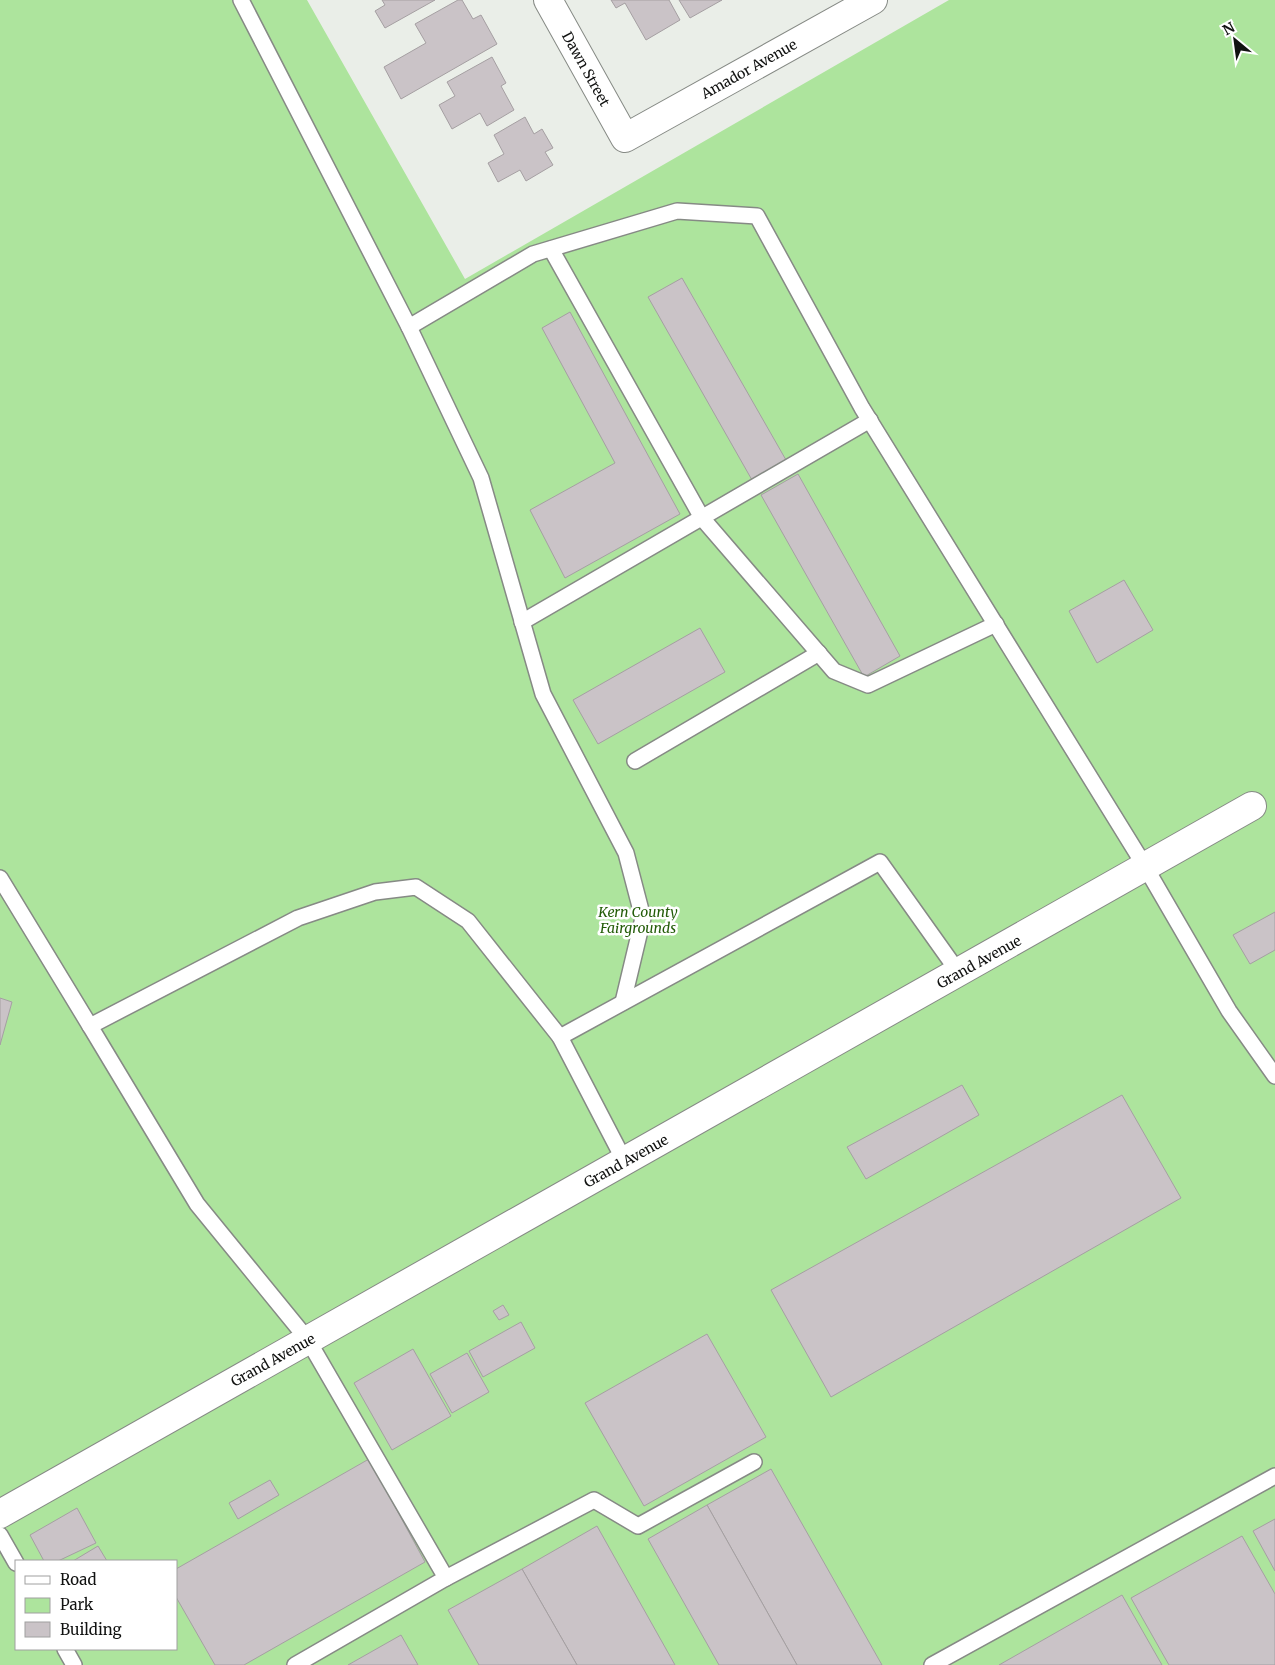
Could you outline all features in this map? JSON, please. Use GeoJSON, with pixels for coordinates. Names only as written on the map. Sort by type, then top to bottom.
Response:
{"type":"FeatureCollection","features":[{"type":"Feature","properties":{"kind":"street","name":"Dawn Street"},"geometry":{"type":"LineString","coordinates":[[548,0],[624,138]]}},
{"type":"Feature","properties":{"kind":"street","name":"Amador Avenue"},"geometry":{"type":"LineString","coordinates":[[624,138],[873,0]]}},
{"type":"Feature","properties":{"kind":"street","name":"Grand Avenue"},"geometry":{"type":"LineString","coordinates":[[0,1514],[1146,868],[1252,806]]}},
{"type":"Feature","properties":{"kind":"lane"},"geometry":{"type":"LineString","coordinates":[[240,0],[409,327],[482,478],[543,694],[626,853],[643,918],[623,1002]]}},
{"type":"Feature","properties":{"kind":"lane"},"geometry":{"type":"LineString","coordinates":[[409,327],[533,254],[677,211],[757,216],[870,420],[1146,868],[1229,1011],[1275,1076]]}},
{"type":"Feature","properties":{"kind":"lane"},"geometry":{"type":"LineString","coordinates":[[551,249],[702,518],[834,671],[868,685],[996,624]]}},
{"type":"Feature","properties":{"kind":"lane"},"geometry":{"type":"LineString","coordinates":[[522,622],[870,420]]}},
{"type":"Feature","properties":{"kind":"lane"},"geometry":{"type":"LineString","coordinates":[[635,761],[819,653]]}},
{"type":"Feature","properties":{"kind":"lane"},"geometry":{"type":"LineString","coordinates":[[560,1037],[880,862],[959,973]]}},
{"type":"Feature","properties":{"kind":"lane"},"geometry":{"type":"LineString","coordinates":[[0,878],[197,1204],[308,1340],[446,1578]]}},
{"type":"Feature","properties":{"kind":"lane"},"geometry":{"type":"LineString","coordinates":[[90,1026],[298,918],[376,892],[416,887],[468,921],[560,1037],[625,1162]]}},
{"type":"Feature","properties":{"kind":"lane"},"geometry":{"type":"LineString","coordinates":[[295,1665],[446,1578],[594,1500],[638,1526],[754,1462]]}},
{"type":"Feature","properties":{"kind":"lane"},"geometry":{"type":"LineString","coordinates":[[932,1665],[1275,1476]]}},
{"type":"Feature","properties":{"kind":"lane"},"geometry":{"type":"LineString","coordinates":[[0,1535],[15,1561]]}},
{"type":"Feature","properties":{"kind":"lane"},"geometry":{"type":"LineString","coordinates":[[66,1650],[74,1665]]}},
{"type":"Feature","properties":{"kind":"green space","name":"Kern County Fairgrounds"},"geometry":{"type":"Polygon","coordinates":[[[0,0],[307,0],[465,279],[949,0],[1275,0],[1275,1665],[0,1665],[0,0]]]}},
{"type":"Feature","properties":{"kind":"building"},"geometry":{"type":"Polygon","coordinates":[[[382,0],[435,0],[385,28],[375,11],[385,5],[382,0]]]}},
{"type":"Feature","properties":{"kind":"building"},"geometry":{"type":"Polygon","coordinates":[[[458,0],[462,0],[473,19],[481,15],[497,44],[401,99],[384,67],[426,43],[415,24],[458,0]]]}},
{"type":"Feature","properties":{"kind":"building"},"geometry":{"type":"Polygon","coordinates":[[[611,0],[669,0],[680,20],[646,40],[625,3],[616,8],[611,0]]]}},
{"type":"Feature","properties":{"kind":"building"},"geometry":{"type":"Polygon","coordinates":[[[679,0],[722,0],[690,18],[679,0]]]}},
{"type":"Feature","properties":{"kind":"building"},"geometry":{"type":"Polygon","coordinates":[[[492,57],[506,83],[501,86],[514,110],[487,126],[480,113],[452,129],[439,105],[455,96],[447,82],[492,57]]]}},
{"type":"Feature","properties":{"kind":"building"},"geometry":{"type":"Polygon","coordinates":[[[525,117],[534,134],[542,129],[553,148],[545,152],[553,165],[526,181],[520,170],[498,182],[488,163],[504,154],[494,135],[525,117]]]}},
{"type":"Feature","properties":{"kind":"building"},"geometry":{"type":"Polygon","coordinates":[[[682,278],[786,460],[752,480],[648,297],[682,278]]]}},
{"type":"Feature","properties":{"kind":"building"},"geometry":{"type":"Polygon","coordinates":[[[570,312],[680,514],[565,578],[530,510],[615,463],[542,328],[570,312]]]}},
{"type":"Feature","properties":{"kind":"building"},"geometry":{"type":"Polygon","coordinates":[[[798,474],[900,656],[864,677],[761,495],[798,474]]]}},
{"type":"Feature","properties":{"kind":"building"},"geometry":{"type":"Polygon","coordinates":[[[1124,580],[1153,630],[1097,663],[1069,611],[1124,580]]]}},
{"type":"Feature","properties":{"kind":"building"},"geometry":{"type":"Polygon","coordinates":[[[700,628],[725,672],[598,744],[573,700],[700,628]]]}},
{"type":"Feature","properties":{"kind":"building"},"geometry":{"type":"Polygon","coordinates":[[[1275,912],[1275,950],[1250,964],[1233,935],[1275,912]]]}},
{"type":"Feature","properties":{"kind":"building"},"geometry":{"type":"Polygon","coordinates":[[[0,998],[12,1002],[0,1045],[0,998]]]}},
{"type":"Feature","properties":{"kind":"building"},"geometry":{"type":"Polygon","coordinates":[[[962,1085],[979,1115],[866,1179],[847,1147],[962,1085]]]}},
{"type":"Feature","properties":{"kind":"building"},"geometry":{"type":"Polygon","coordinates":[[[1122,1095],[1181,1198],[831,1397],[771,1290],[1122,1095]]]}},
{"type":"Feature","properties":{"kind":"building"},"geometry":{"type":"Polygon","coordinates":[[[503,1305],[509,1315],[499,1320],[493,1311],[503,1305]]]}},
{"type":"Feature","properties":{"kind":"building"},"geometry":{"type":"Polygon","coordinates":[[[521,1322],[535,1348],[483,1377],[469,1351],[521,1322]]]}},
{"type":"Feature","properties":{"kind":"building"},"geometry":{"type":"Polygon","coordinates":[[[707,1334],[766,1437],[644,1506],[585,1403],[707,1334]]]}},
{"type":"Feature","properties":{"kind":"building"},"geometry":{"type":"Polygon","coordinates":[[[413,1349],[451,1416],[392,1450],[354,1383],[413,1349]]]}},
{"type":"Feature","properties":{"kind":"building"},"geometry":{"type":"Polygon","coordinates":[[[467,1353],[489,1392],[452,1413],[430,1374],[467,1353]]]}},
{"type":"Feature","properties":{"kind":"building"},"geometry":{"type":"Polygon","coordinates":[[[369,1459],[425,1562],[244,1665],[215,1665],[178,1600],[178,1568],[369,1459]]]}},
{"type":"Feature","properties":{"kind":"building"},"geometry":{"type":"Polygon","coordinates":[[[771,1469],[882,1665],[797,1665],[707,1505],[771,1469]]]}},
{"type":"Feature","properties":{"kind":"building"},"geometry":{"type":"Polygon","coordinates":[[[270,1480],[279,1495],[238,1519],[229,1503],[270,1480]]]}},
{"type":"Feature","properties":{"kind":"building"},"geometry":{"type":"Polygon","coordinates":[[[707,1505],[797,1665],[719,1665],[648,1539],[707,1505]]]}},
{"type":"Feature","properties":{"kind":"building"},"geometry":{"type":"Polygon","coordinates":[[[77,1508],[96,1543],[60,1560],[43,1560],[30,1535],[77,1508]]]}},
{"type":"Feature","properties":{"kind":"building"},"geometry":{"type":"Polygon","coordinates":[[[1275,1519],[1275,1571],[1253,1531],[1275,1519]]]}},
{"type":"Feature","properties":{"kind":"building"},"geometry":{"type":"Polygon","coordinates":[[[597,1526],[675,1665],[577,1665],[522,1569],[597,1526]]]}},
{"type":"Feature","properties":{"kind":"building"},"geometry":{"type":"Polygon","coordinates":[[[1242,1536],[1275,1594],[1275,1665],[1169,1665],[1131,1598],[1242,1536]]]}},
{"type":"Feature","properties":{"kind":"building"},"geometry":{"type":"Polygon","coordinates":[[[98,1546],[106,1560],[75,1560],[98,1546]]]}},
{"type":"Feature","properties":{"kind":"building"},"geometry":{"type":"Polygon","coordinates":[[[522,1569],[577,1665],[479,1665],[448,1610],[522,1569]]]}},
{"type":"Feature","properties":{"kind":"building"},"geometry":{"type":"Polygon","coordinates":[[[1122,1595],[1162,1665],[999,1665],[1122,1595]]]}},
{"type":"Feature","properties":{"kind":"building"},"geometry":{"type":"Polygon","coordinates":[[[401,1635],[418,1665],[348,1665],[401,1635]]]}}]}
